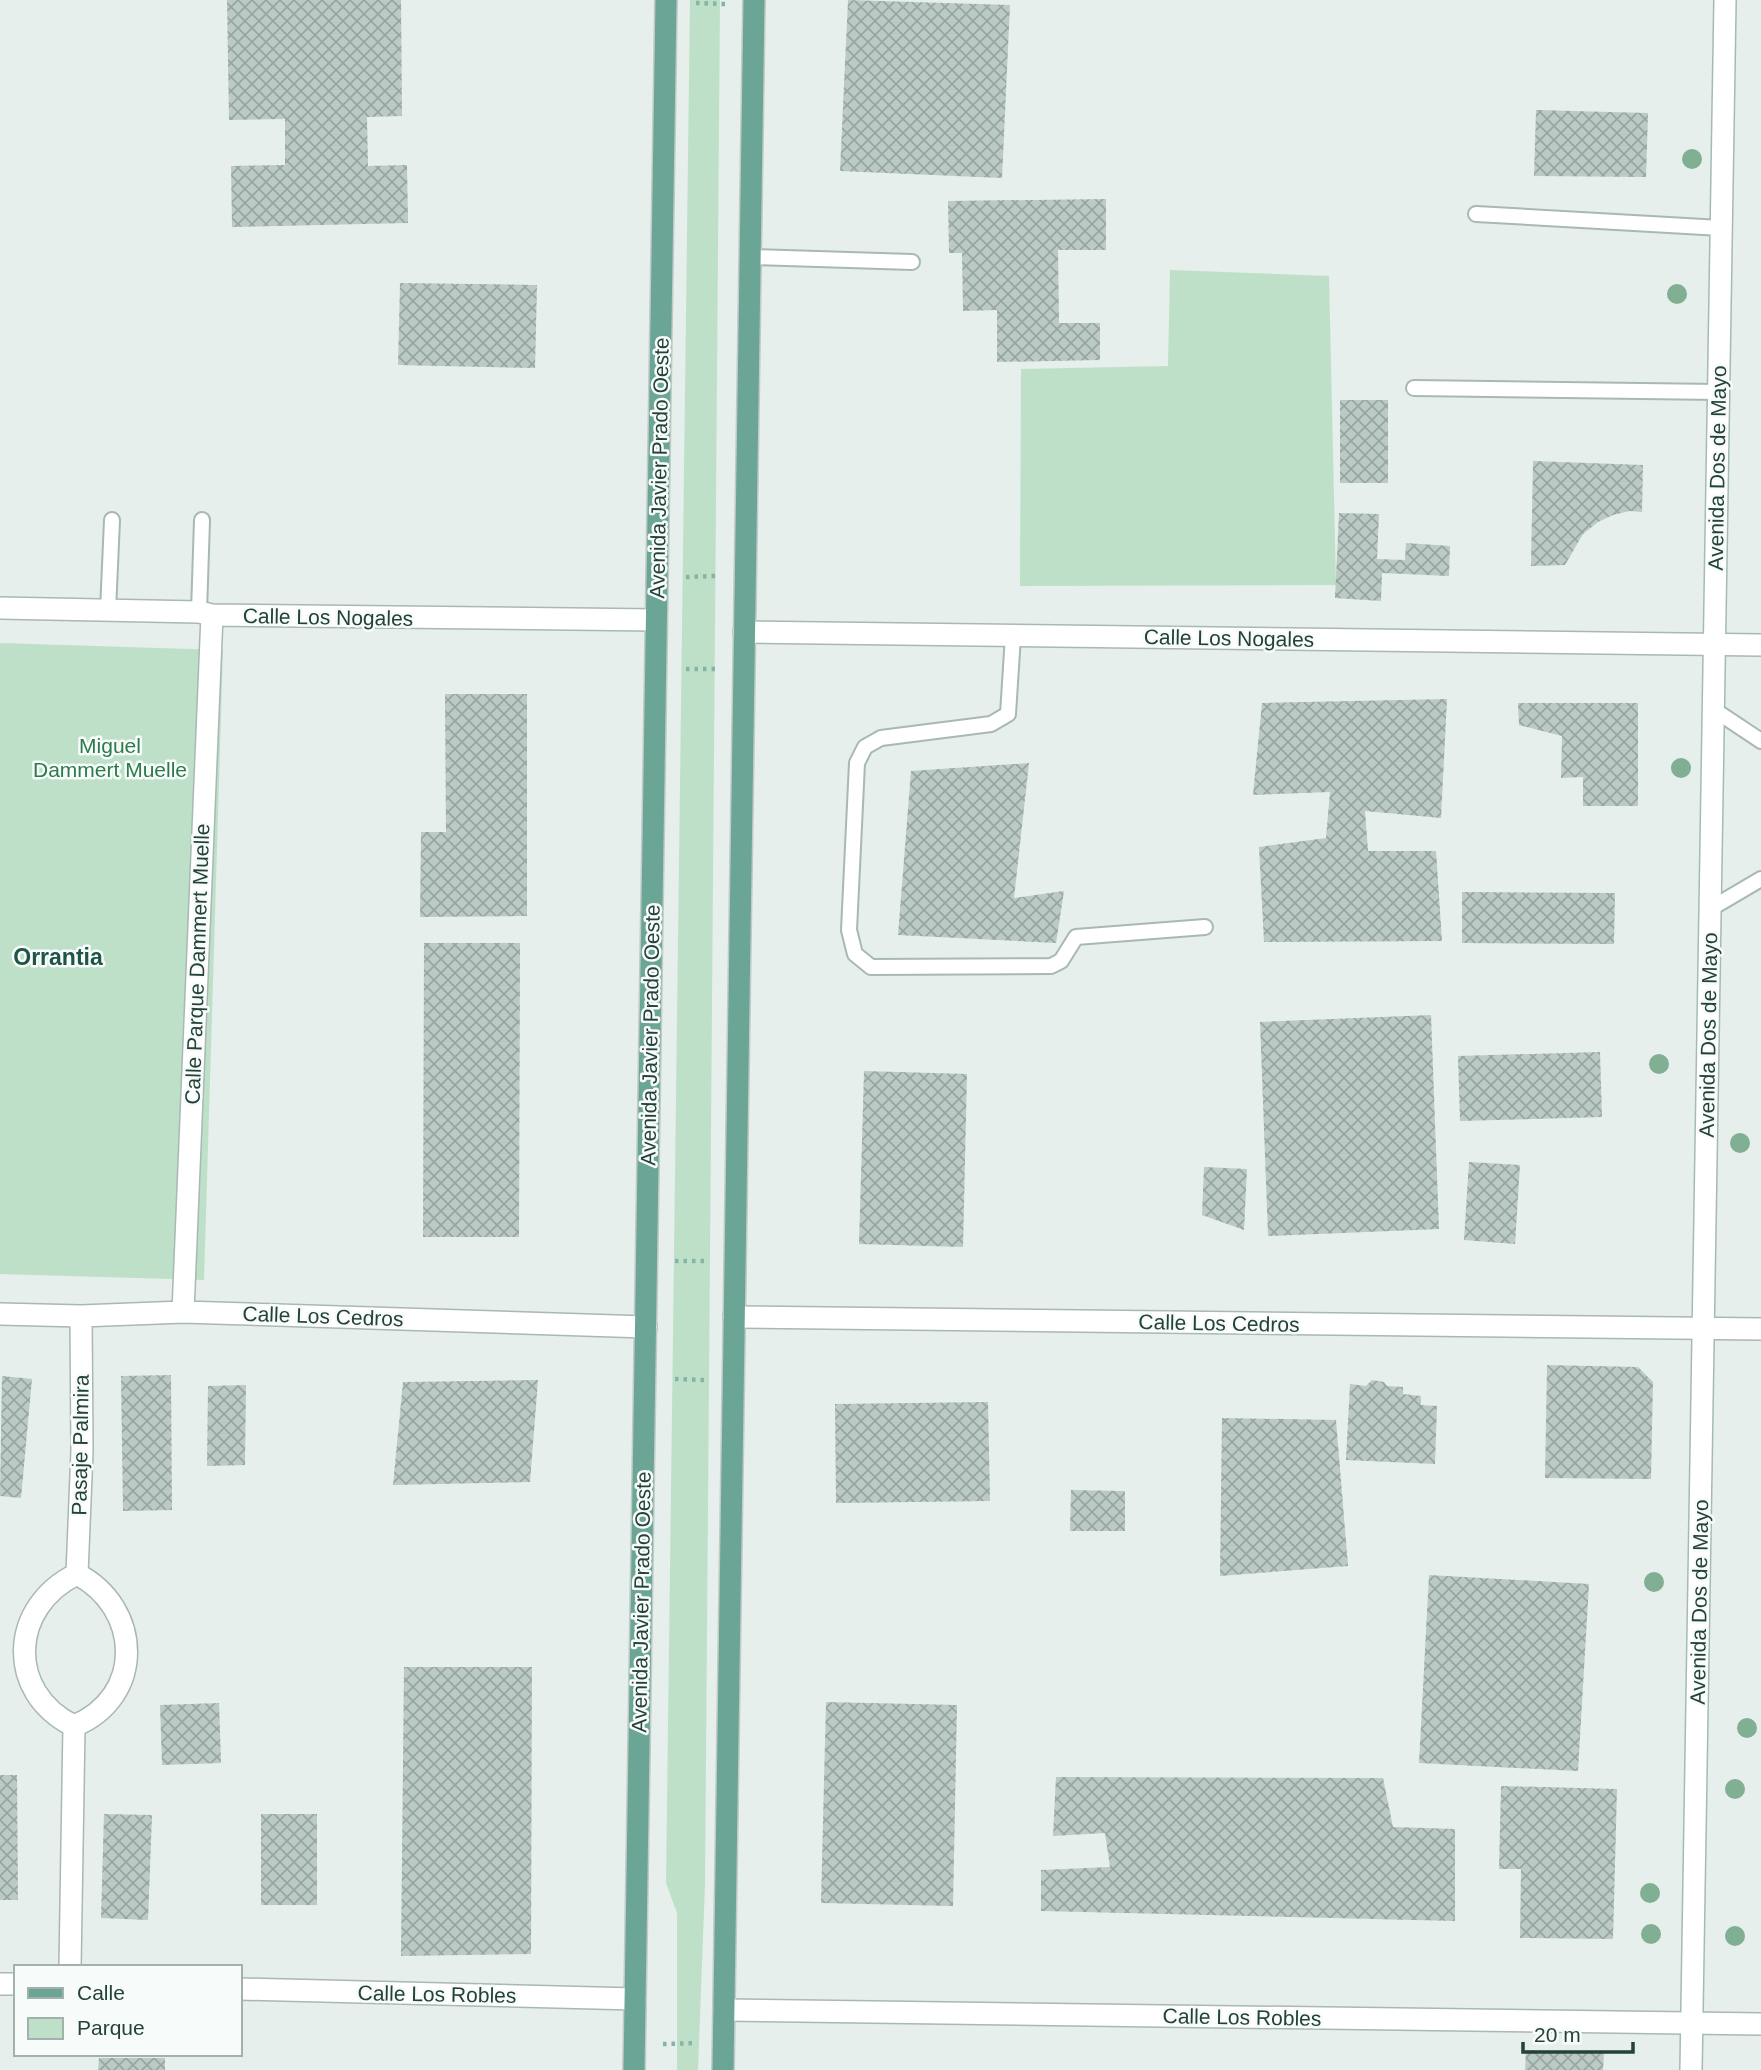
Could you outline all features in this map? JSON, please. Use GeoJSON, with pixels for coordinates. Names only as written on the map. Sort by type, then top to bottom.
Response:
{"type":"FeatureCollection","features":[{"type":"Feature","properties":{"kind":"main road","name":"Avenida Javier Prado Oeste"},"geometry":{"type":"LineString","coordinates":[[634,2070],[666,1]]}},
{"type":"Feature","properties":{"kind":"main road"},"geometry":{"type":"LineString","coordinates":[[723,2070],[754,2]]}},
{"type":"Feature","properties":{"kind":"street","name":"Avenida Dos de Mayo"},"geometry":{"type":"LineString","coordinates":[[1691,2070],[1725,0]]}},
{"type":"Feature","properties":{"kind":"street","name":"Calle Los Nogales"},"geometry":{"type":"LineString","coordinates":[[0,608],[205,614],[656,620]]}},
{"type":"Feature","properties":{"kind":"street","name":"Calle Parque Dammert Muelle"},"geometry":{"type":"LineString","coordinates":[[183,1312],[205,614]]}},
{"type":"Feature","properties":{"kind":"street","name":"Calle Los Nogales"},"geometry":{"type":"LineString","coordinates":[[744,632],[1761,645]]}},
{"type":"Feature","properties":{"kind":"street","name":"Calle Los Cedros"},"geometry":{"type":"LineString","coordinates":[[0,1314],[81,1316],[183,1312],[646,1326]]}},
{"type":"Feature","properties":{"kind":"street","name":"Pasaje Palmira"},"geometry":{"type":"LineString","coordinates":[[76,1574],[82,1451],[81,1316]]}},
{"type":"Feature","properties":{"kind":"street","name":"Calle Los Cedros"},"geometry":{"type":"LineString","coordinates":[[734,1317],[1761,1329]]}},
{"type":"Feature","properties":{"kind":"street"},"geometry":{"type":"LineString","coordinates":[[76,1574],[93,1583],[112,1603],[124,1626],[127,1653],[121,1679],[108,1702],[89,1720],[74,1726],[59,1718],[40,1700],[28,1677],[23,1650],[27,1625],[40,1601],[60,1582],[76,1574]]}},
{"type":"Feature","properties":{"kind":"street"},"geometry":{"type":"LineString","coordinates":[[70,1965],[74,1726]]}},
{"type":"Feature","properties":{"kind":"street","name":"Calle Los Robles"},"geometry":{"type":"LineString","coordinates":[[242,1989],[635,1998]]}},
{"type":"Feature","properties":{"kind":"street","name":"Calle Los Robles"},"geometry":{"type":"LineString","coordinates":[[724,2010],[1761,2024]]}},
{"type":"Feature","properties":{"kind":"lane"},"geometry":{"type":"LineString","coordinates":[[1476,214],[1721,228]]}},
{"type":"Feature","properties":{"kind":"lane"},"geometry":{"type":"LineString","coordinates":[[750,257],[912,262]]}},
{"type":"Feature","properties":{"kind":"lane"},"geometry":{"type":"LineString","coordinates":[[1414,387],[1718,392]]}},
{"type":"Feature","properties":{"kind":"lane"},"geometry":{"type":"LineString","coordinates":[[108,611],[112,520]]}},
{"type":"Feature","properties":{"kind":"lane"},"geometry":{"type":"LineString","coordinates":[[202,520],[205,614]]}},
{"type":"Feature","properties":{"kind":"lane"},"geometry":{"type":"LineString","coordinates":[[1013,636],[1008,714],[1001,720],[991,724],[881,738],[865,747],[857,763],[849,930],[855,954],[872,967],[1051,966],[1061,961],[1076,937],[1205,927]]}},
{"type":"Feature","properties":{"kind":"lane"},"geometry":{"type":"LineString","coordinates":[[1713,709],[1761,741]]}},
{"type":"Feature","properties":{"kind":"lane"},"geometry":{"type":"LineString","coordinates":[[1710,909],[1761,879]]}},
{"type":"Feature","properties":{"kind":"path"},"geometry":{"type":"LineString","coordinates":[[666,1],[754,2]]}},
{"type":"Feature","properties":{"kind":"path"},"geometry":{"type":"LineString","coordinates":[[657,577],[746,576]]}},
{"type":"Feature","properties":{"kind":"path"},"geometry":{"type":"LineString","coordinates":[[655,670],[744,668]]}},
{"type":"Feature","properties":{"kind":"path"},"geometry":{"type":"LineString","coordinates":[[646,1261],[735,1262]]}},
{"type":"Feature","properties":{"kind":"path"},"geometry":{"type":"LineString","coordinates":[[644,1378],[733,1381]]}},
{"type":"Feature","properties":{"kind":"path"},"geometry":{"type":"LineString","coordinates":[[634,2044],[723,2043]]}},
{"type":"Feature","properties":{"kind":"green space"},"geometry":{"type":"Polygon","coordinates":[[[690,0],[720,0],[705,1885],[698,2070],[677,2070],[677,1913],[666,1883],[690,0]]]}},
{"type":"Feature","properties":{"kind":"green space"},"geometry":{"type":"Polygon","coordinates":[[[1170,270],[1329,276],[1336,585],[1020,586],[1021,369],[1168,366],[1170,270]]]}},
{"type":"Feature","properties":{"kind":"green space","name":"Miguel Dammert Muelle"},"geometry":{"type":"Polygon","coordinates":[[[0,643],[223,650],[204,1280],[0,1274],[0,643]]]}},
{"type":"Feature","properties":{"kind":"building"},"geometry":{"type":"Polygon","coordinates":[[[227,0],[401,0],[402,116],[367,117],[368,166],[407,165],[408,223],[232,227],[231,166],[285,165],[285,119],[229,120],[227,0]]]}},
{"type":"Feature","properties":{"kind":"building"},"geometry":{"type":"Polygon","coordinates":[[[848,0],[1010,5],[1002,178],[840,171],[848,0]]]}},
{"type":"Feature","properties":{"kind":"building"},"geometry":{"type":"Polygon","coordinates":[[[1536,110],[1648,113],[1646,177],[1534,176],[1536,110]]]}},
{"type":"Feature","properties":{"kind":"building"},"geometry":{"type":"Polygon","coordinates":[[[1106,199],[1106,250],[1058,250],[1059,323],[1100,323],[1100,360],[997,362],[997,310],[963,311],[962,253],[949,253],[948,201],[1106,199]]]}},
{"type":"Feature","properties":{"kind":"building"},"geometry":{"type":"Polygon","coordinates":[[[400,283],[537,285],[535,368],[398,365],[400,283]]]}},
{"type":"Feature","properties":{"kind":"building"},"geometry":{"type":"Polygon","coordinates":[[[1340,400],[1388,400],[1388,483],[1340,483],[1340,400]]]}},
{"type":"Feature","properties":{"kind":"building"},"geometry":{"type":"Polygon","coordinates":[[[1533,461],[1643,465],[1642,512],[1630,511],[1598,522],[1583,534],[1565,565],[1531,566],[1533,461]]]}},
{"type":"Feature","properties":{"kind":"building"},"geometry":{"type":"Polygon","coordinates":[[[1339,513],[1379,514],[1377,559],[1405,560],[1406,543],[1450,546],[1449,576],[1382,573],[1381,601],[1335,598],[1339,513]]]}},
{"type":"Feature","properties":{"kind":"building"},"geometry":{"type":"Polygon","coordinates":[[[445,694],[527,694],[527,916],[420,917],[421,832],[446,832],[445,694]]]}},
{"type":"Feature","properties":{"kind":"building"},"geometry":{"type":"Polygon","coordinates":[[[1447,699],[1441,818],[1365,811],[1368,851],[1436,851],[1442,941],[1264,942],[1259,847],[1326,838],[1330,792],[1253,795],[1262,703],[1447,699]]]}},
{"type":"Feature","properties":{"kind":"building"},"geometry":{"type":"Polygon","coordinates":[[[1518,703],[1638,703],[1638,806],[1583,806],[1583,777],[1561,778],[1562,736],[1519,725],[1518,703]]]}},
{"type":"Feature","properties":{"kind":"building"},"geometry":{"type":"Polygon","coordinates":[[[1029,763],[1014,898],[1064,891],[1056,943],[898,935],[911,771],[1029,763]]]}},
{"type":"Feature","properties":{"kind":"building"},"geometry":{"type":"Polygon","coordinates":[[[1462,892],[1615,893],[1614,944],[1462,943],[1462,892]]]}},
{"type":"Feature","properties":{"kind":"building"},"geometry":{"type":"Polygon","coordinates":[[[424,943],[520,943],[519,1237],[423,1237],[424,943]]]}},
{"type":"Feature","properties":{"kind":"building"},"geometry":{"type":"Polygon","coordinates":[[[1431,1015],[1439,1229],[1268,1236],[1260,1022],[1431,1015]]]}},
{"type":"Feature","properties":{"kind":"building"},"geometry":{"type":"Polygon","coordinates":[[[1600,1052],[1602,1117],[1460,1121],[1458,1056],[1600,1052]]]}},
{"type":"Feature","properties":{"kind":"building"},"geometry":{"type":"Polygon","coordinates":[[[864,1071],[967,1074],[963,1247],[859,1244],[864,1071]]]}},
{"type":"Feature","properties":{"kind":"building"},"geometry":{"type":"Polygon","coordinates":[[[1469,1162],[1520,1165],[1515,1244],[1464,1240],[1469,1162]]]}},
{"type":"Feature","properties":{"kind":"building"},"geometry":{"type":"Polygon","coordinates":[[[1204,1167],[1247,1169],[1244,1230],[1202,1215],[1204,1167]]]}},
{"type":"Feature","properties":{"kind":"building"},"geometry":{"type":"Polygon","coordinates":[[[1547,1365],[1638,1367],[1653,1382],[1651,1479],[1545,1478],[1547,1365]]]}},
{"type":"Feature","properties":{"kind":"building"},"geometry":{"type":"Polygon","coordinates":[[[171,1375],[172,1510],[123,1511],[121,1376],[171,1375]]]}},
{"type":"Feature","properties":{"kind":"building"},"geometry":{"type":"Polygon","coordinates":[[[2,1376],[32,1379],[21,1498],[0,1496],[2,1376]]]}},
{"type":"Feature","properties":{"kind":"building"},"geometry":{"type":"Polygon","coordinates":[[[538,1380],[530,1482],[393,1485],[403,1382],[538,1380]]]}},
{"type":"Feature","properties":{"kind":"building"},"geometry":{"type":"Polygon","coordinates":[[[1372,1380],[1384,1382],[1387,1386],[1403,1387],[1403,1394],[1421,1396],[1421,1405],[1437,1406],[1435,1464],[1346,1460],[1350,1384],[1366,1386],[1372,1380]]]}},
{"type":"Feature","properties":{"kind":"building"},"geometry":{"type":"Polygon","coordinates":[[[246,1385],[245,1465],[207,1466],[208,1386],[246,1385]]]}},
{"type":"Feature","properties":{"kind":"building"},"geometry":{"type":"Polygon","coordinates":[[[988,1402],[990,1501],[836,1503],[835,1404],[988,1402]]]}},
{"type":"Feature","properties":{"kind":"building"},"geometry":{"type":"Polygon","coordinates":[[[1222,1418],[1336,1420],[1348,1566],[1220,1576],[1222,1418]]]}},
{"type":"Feature","properties":{"kind":"building"},"geometry":{"type":"Polygon","coordinates":[[[1071,1490],[1125,1491],[1125,1531],[1070,1531],[1071,1490]]]}},
{"type":"Feature","properties":{"kind":"building"},"geometry":{"type":"Polygon","coordinates":[[[1429,1575],[1589,1584],[1578,1771],[1419,1763],[1429,1575]]]}},
{"type":"Feature","properties":{"kind":"building"},"geometry":{"type":"Polygon","coordinates":[[[404,1667],[532,1667],[531,1954],[401,1956],[404,1667]]]}},
{"type":"Feature","properties":{"kind":"building"},"geometry":{"type":"Polygon","coordinates":[[[826,1702],[957,1705],[953,1906],[821,1903],[826,1702]]]}},
{"type":"Feature","properties":{"kind":"building"},"geometry":{"type":"Polygon","coordinates":[[[219,1703],[221,1763],[162,1765],[160,1705],[219,1703]]]}},
{"type":"Feature","properties":{"kind":"building"},"geometry":{"type":"Polygon","coordinates":[[[0,1775],[17,1775],[18,1900],[0,1900],[0,1775]]]}},
{"type":"Feature","properties":{"kind":"building"},"geometry":{"type":"Polygon","coordinates":[[[1056,1777],[1383,1778],[1393,1827],[1455,1829],[1455,1921],[1041,1911],[1041,1870],[1110,1867],[1105,1833],[1053,1836],[1056,1777]]]}},
{"type":"Feature","properties":{"kind":"building"},"geometry":{"type":"Polygon","coordinates":[[[1501,1786],[1617,1789],[1613,1939],[1520,1938],[1521,1869],[1499,1869],[1501,1786]]]}},
{"type":"Feature","properties":{"kind":"building"},"geometry":{"type":"Polygon","coordinates":[[[104,1814],[152,1815],[148,1920],[101,1918],[104,1814]]]}},
{"type":"Feature","properties":{"kind":"building"},"geometry":{"type":"Polygon","coordinates":[[[261,1814],[317,1814],[317,1905],[261,1905],[261,1814]]]}},
{"type":"Feature","properties":{"kind":"building"},"geometry":{"type":"Polygon","coordinates":[[[1526,2050],[1604,2053],[1603,2070],[1525,2070],[1526,2050]]]}},
{"type":"Feature","properties":{"kind":"building"},"geometry":{"type":"Polygon","coordinates":[[[99,2058],[165,2058],[165,2070],[98,2070],[99,2058]]]}},
{"type":"Feature","properties":{"kind":"district","name":"Orrantia"},"geometry":{"type":"Point","coordinates":[58,957]}}]}
